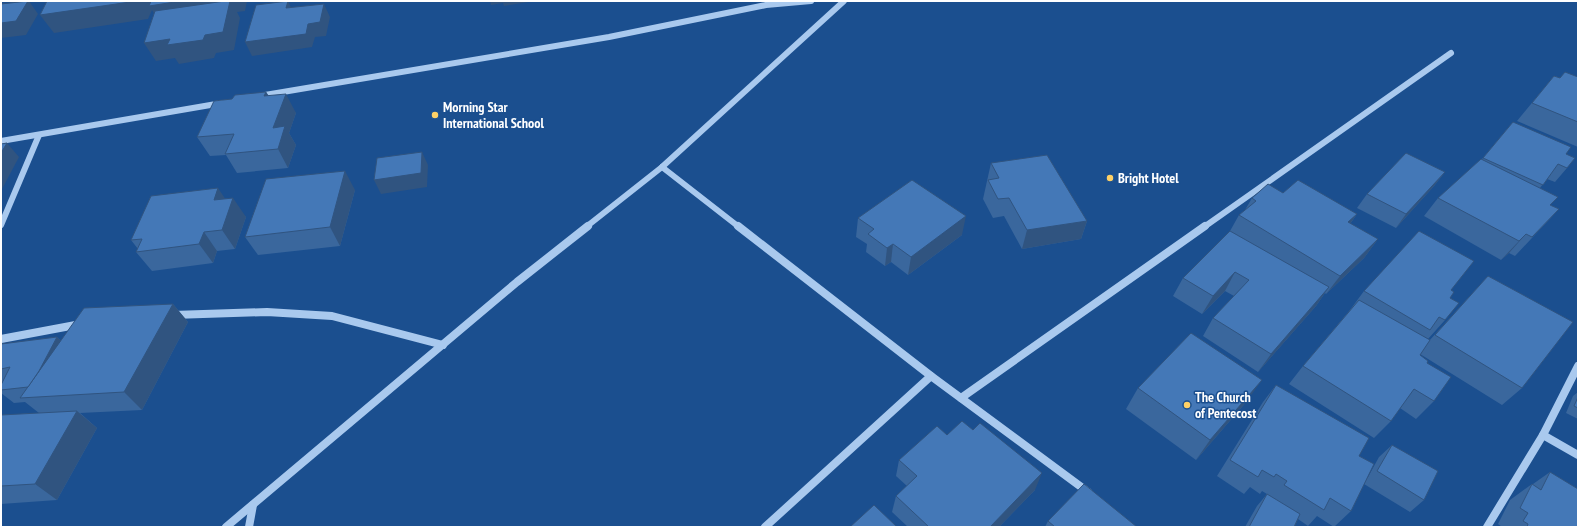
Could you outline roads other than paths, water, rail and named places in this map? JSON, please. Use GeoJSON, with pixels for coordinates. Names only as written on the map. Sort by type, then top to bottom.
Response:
{"type":"FeatureCollection","features":[{"type":"Feature","properties":{"kind":"street"},"geometry":{"type":"LineString","coordinates":[[256,97],[608,37],[765,3],[811,1]]}},
{"type":"Feature","properties":{"kind":"street"},"geometry":{"type":"LineString","coordinates":[[226,527],[517,282],[662,167],[844,1]]}},
{"type":"Feature","properties":{"kind":"street"},"geometry":{"type":"LineString","coordinates":[[961,398],[1451,53]]}},
{"type":"Feature","properties":{"kind":"street"},"geometry":{"type":"LineString","coordinates":[[1,142],[225,102]]}},
{"type":"Feature","properties":{"kind":"street"},"geometry":{"type":"LineString","coordinates":[[1,226],[39,134]]}},
{"type":"Feature","properties":{"kind":"street"},"geometry":{"type":"LineString","coordinates":[[662,167],[932,376],[1097,499]]}},
{"type":"Feature","properties":{"kind":"street"},"geometry":{"type":"LineString","coordinates":[[161,316],[267,312],[332,316],[443,345]]}},
{"type":"Feature","properties":{"kind":"street"},"geometry":{"type":"LineString","coordinates":[[1,339],[66,326],[88,324]]}},
{"type":"Feature","properties":{"kind":"street"},"geometry":{"type":"LineString","coordinates":[[1487,527],[1543,435],[1578,366]]}},
{"type":"Feature","properties":{"kind":"street"},"geometry":{"type":"LineString","coordinates":[[764,527],[932,376]]}},
{"type":"Feature","properties":{"kind":"street"},"geometry":{"type":"LineString","coordinates":[[1543,435],[1578,456]]}},
{"type":"Feature","properties":{"kind":"street"},"geometry":{"type":"LineString","coordinates":[[249,527],[253,505]]}},
{"type":"Feature","properties":{"kind":"place","name":"Morning Star International School"},"geometry":{"type":"Point","coordinates":[435,115]}},
{"type":"Feature","properties":{"kind":"place","name":"Bright Hotel"},"geometry":{"type":"Point","coordinates":[1110,178]}},
{"type":"Feature","properties":{"kind":"place","name":"The Church of Pentecost"},"geometry":{"type":"Point","coordinates":[1187,405]}}]}
